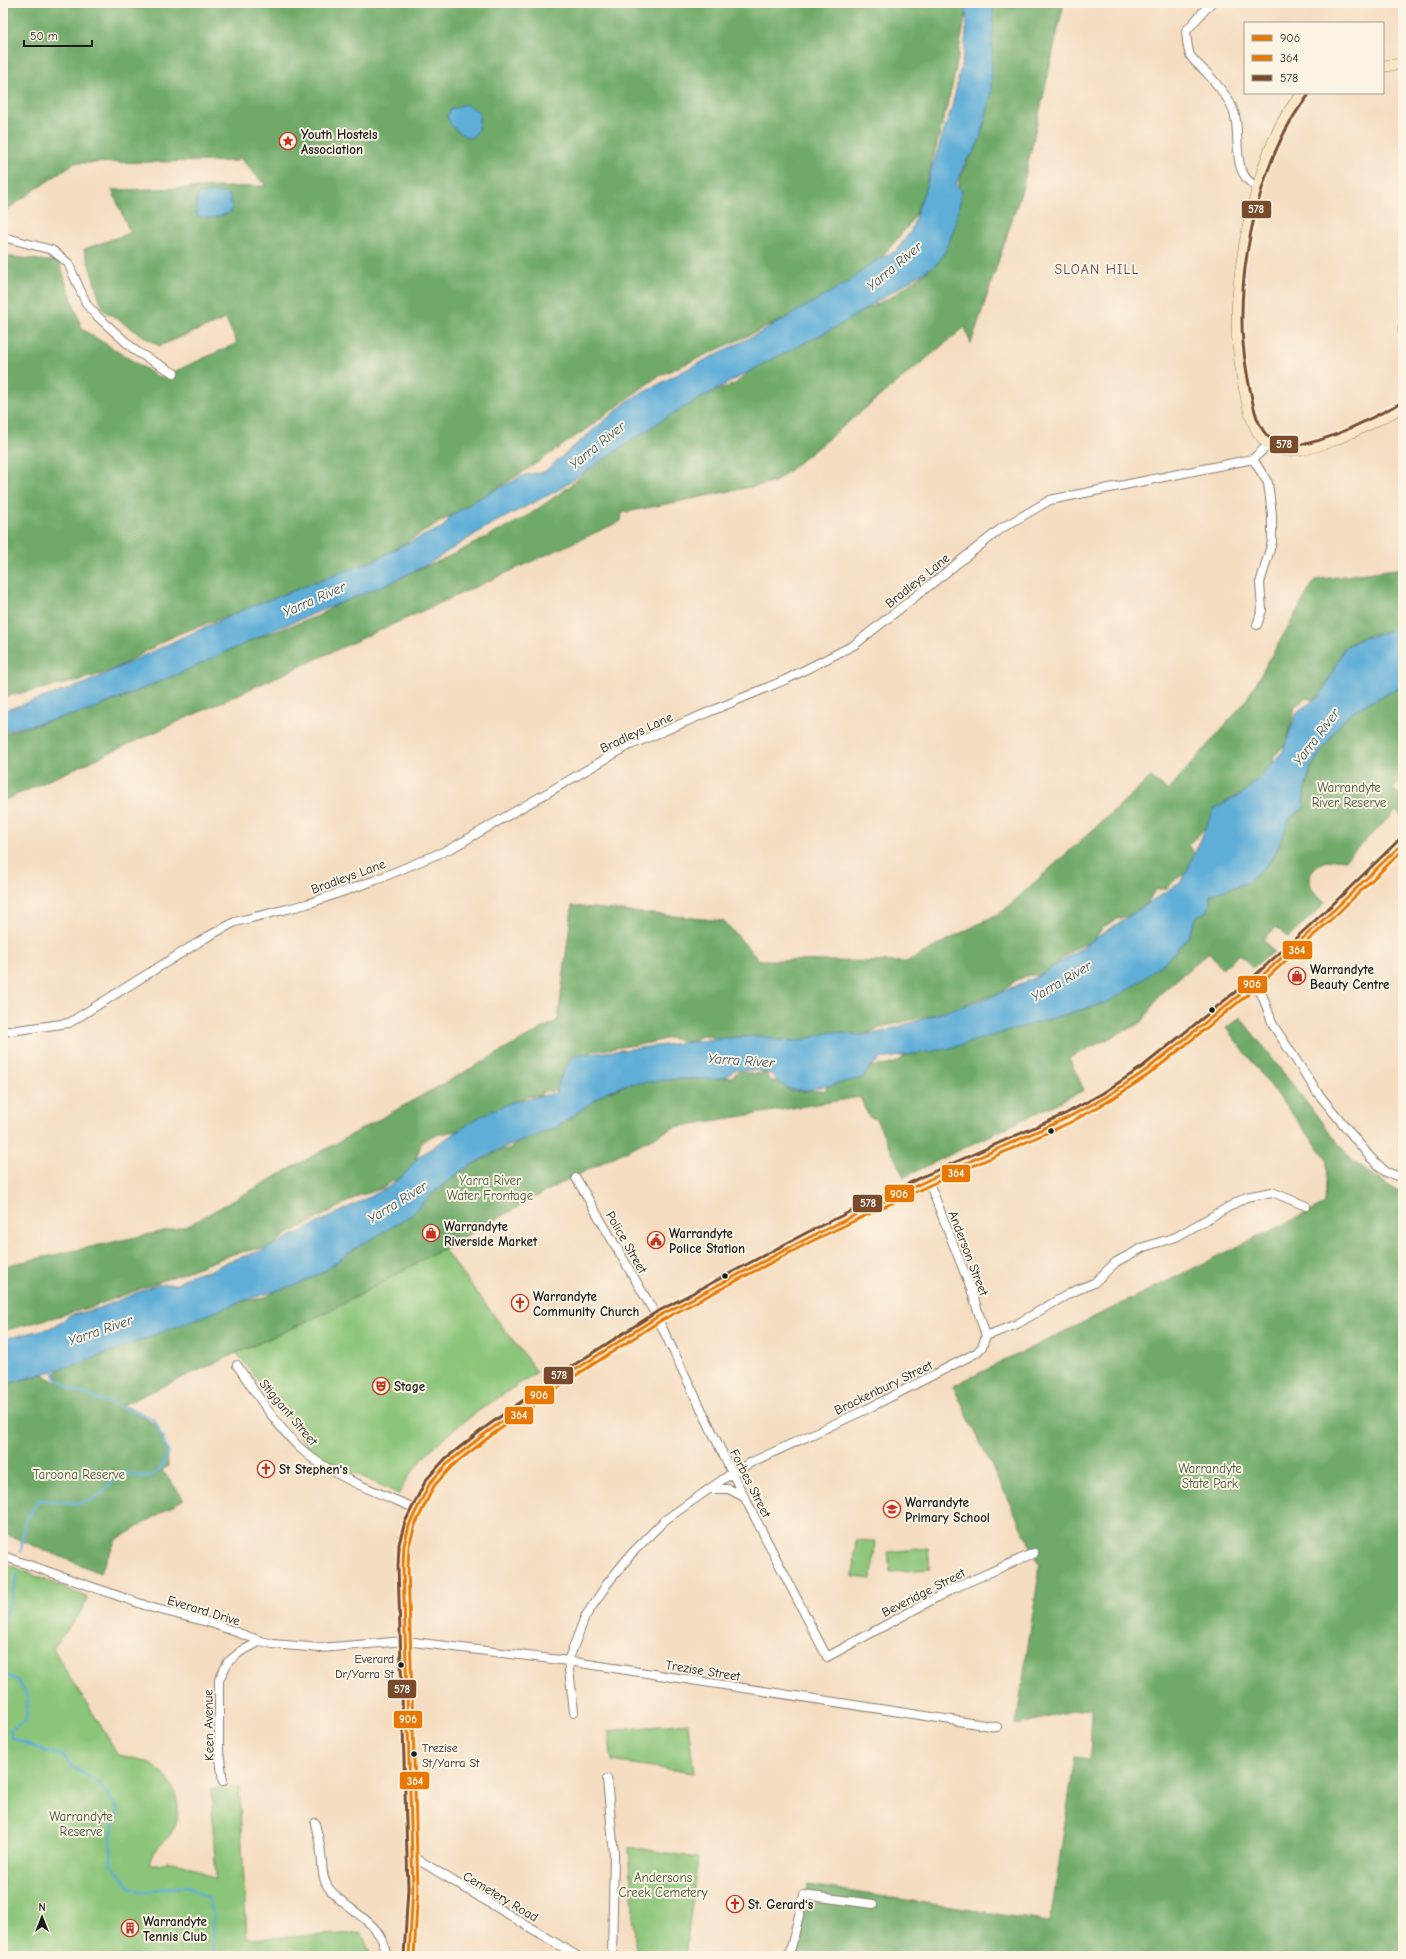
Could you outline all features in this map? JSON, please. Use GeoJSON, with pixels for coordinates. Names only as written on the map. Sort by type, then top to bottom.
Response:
{"type":"FeatureCollection","features":[{"type":"Feature","properties":{"kind":"main road"},"geometry":{"type":"LineString","coordinates":[[1384,66],[1403,64]]}},
{"type":"Feature","properties":{"kind":"main road"},"geometry":{"type":"LineString","coordinates":[[1303,94],[1295,101],[1278,130],[1258,187],[1245,249],[1238,297],[1239,363],[1249,411],[1261,438],[1279,449],[1296,451],[1312,448],[1350,433],[1403,407]]}},
{"type":"Feature","properties":{"kind":"main road"},"geometry":{"type":"LineString","coordinates":[[409,1956],[413,1888],[410,1751],[403,1567],[404,1546],[410,1523],[430,1483],[449,1462],[469,1446],[572,1372],[657,1318],[810,1237],[928,1180],[1066,1118],[1106,1097],[1145,1071],[1253,984],[1335,910],[1403,843]]}},
{"type":"Feature","properties":{"kind":"street"},"geometry":{"type":"LineString","coordinates":[[1211,3],[1186,31],[1188,45],[1191,56],[1210,77],[1233,107],[1238,134],[1238,154],[1243,174],[1247,181],[1258,187]]}},
{"type":"Feature","properties":{"kind":"street"},"geometry":{"type":"LineString","coordinates":[[4,237],[52,250],[68,263],[86,305],[137,352],[174,373]]}},
{"type":"Feature","properties":{"kind":"street"},"geometry":{"type":"LineString","coordinates":[[1403,327],[1403,332]]}},
{"type":"Feature","properties":{"kind":"street"},"geometry":{"type":"LineString","coordinates":[[1257,625],[1262,610],[1260,583],[1272,542],[1272,514],[1268,483],[1253,459],[1269,444]]}},
{"type":"Feature","properties":{"kind":"street","name":"Bradleys Lane"},"geometry":{"type":"LineString","coordinates":[[3,1032],[69,1023],[207,937],[235,922],[307,904],[376,880],[452,848],[628,746],[786,680],[854,645],[1002,528],[1050,500],[1253,459]]}},
{"type":"Feature","properties":{"kind":"street"},"geometry":{"type":"LineString","coordinates":[[1253,984],[1263,997],[1273,1025],[1317,1092],[1370,1157],[1386,1172],[1403,1178]]}},
{"type":"Feature","properties":{"kind":"street","name":"Police Street"},"geometry":{"type":"LineString","coordinates":[[576,1178],[657,1318]]}},
{"type":"Feature","properties":{"kind":"street","name":"Anderson Street"},"geometry":{"type":"LineString","coordinates":[[928,1180],[969,1283],[986,1336]]}},
{"type":"Feature","properties":{"kind":"street"},"geometry":{"type":"LineString","coordinates":[[986,1336],[1017,1324],[1060,1299],[1094,1283],[1116,1262],[1144,1247],[1176,1237],[1246,1197],[1272,1192],[1306,1206]]}},
{"type":"Feature","properties":{"kind":"street","name":"Forbes Street"},"geometry":{"type":"LineString","coordinates":[[657,1318],[732,1474],[827,1657]]}},
{"type":"Feature","properties":{"kind":"street","name":"Brackenbury Street"},"geometry":{"type":"LineString","coordinates":[[574,1712],[568,1661],[585,1618],[607,1584],[632,1553],[665,1520],[732,1474],[801,1439],[867,1409],[976,1353],[982,1347],[986,1336]]}},
{"type":"Feature","properties":{"kind":"street","name":"Stiggant Street"},"geometry":{"type":"LineString","coordinates":[[236,1365],[264,1405],[300,1448],[330,1469],[417,1509]]}},
{"type":"Feature","properties":{"kind":"street"},"geometry":{"type":"LineString","coordinates":[[709,1489],[730,1489],[745,1498]]}},
{"type":"Feature","properties":{"kind":"street","name":"Beveridge Street"},"geometry":{"type":"LineString","coordinates":[[827,1657],[952,1589],[1034,1554]]}},
{"type":"Feature","properties":{"kind":"street","name":"Everard Drive"},"geometry":{"type":"LineString","coordinates":[[3,1556],[153,1608],[211,1623],[261,1641],[320,1648],[405,1641]]}},
{"type":"Feature","properties":{"kind":"street","name":"Keen Avenue"},"geometry":{"type":"LineString","coordinates":[[222,1781],[219,1751],[219,1680],[228,1662],[240,1652],[261,1641]]}},
{"type":"Feature","properties":{"kind":"street","name":"Trezise Street"},"geometry":{"type":"LineString","coordinates":[[405,1641],[568,1661],[997,1727]]}},
{"type":"Feature","properties":{"kind":"street"},"geometry":{"type":"LineString","coordinates":[[607,1779],[614,1854],[612,1956]]}},
{"type":"Feature","properties":{"kind":"street"},"geometry":{"type":"LineString","coordinates":[[315,1823],[321,1851],[323,1874],[327,1886],[372,1926],[384,1943],[386,1956]]}},
{"type":"Feature","properties":{"kind":"street","name":"Cemetery Road"},"geometry":{"type":"LineString","coordinates":[[412,1856],[577,1956]]}},
{"type":"Feature","properties":{"kind":"street"},"geometry":{"type":"LineString","coordinates":[[789,1956],[804,1895],[873,1904]]}},
{"type":"Feature","properties":{"kind":"green space"},"geometry":{"type":"Polygon","coordinates":[[[3,3],[965,3],[966,13],[953,83],[925,189],[915,215],[908,226],[870,271],[815,305],[657,377],[585,430],[519,475],[368,565],[178,634],[124,664],[104,673],[76,681],[3,697],[3,256],[59,262],[82,329],[160,378],[237,343],[226,319],[159,346],[103,310],[84,249],[130,233],[112,190],[266,186],[237,155],[237,161],[74,163],[3,212],[3,3]]]}},
{"type":"Feature","properties":{"kind":"green space"},"geometry":{"type":"Polygon","coordinates":[[[988,3],[1064,3],[1022,190],[971,344],[965,327],[775,482],[622,513],[621,521],[3,801],[3,734],[115,701],[241,644],[318,616],[343,601],[446,558],[526,517],[566,489],[601,459],[649,424],[707,394],[735,384],[764,360],[893,296],[926,272],[943,255],[960,179],[969,157],[988,3]]]}},
{"type":"Feature","properties":{"kind":"green space"},"geometry":{"type":"Polygon","coordinates":[[[1403,568],[1403,629],[1389,636],[1371,634],[1349,644],[1343,650],[1331,677],[1319,695],[1312,700],[1306,698],[1295,706],[1285,745],[1274,756],[1263,785],[1226,801],[1217,809],[1209,827],[1203,830],[1189,845],[1196,856],[1188,873],[1176,879],[1166,888],[1155,890],[1148,902],[1134,914],[1117,919],[1103,927],[1093,941],[1078,947],[1056,964],[1054,972],[1047,975],[1029,975],[1015,981],[1000,993],[970,1002],[958,1009],[885,1026],[864,1035],[795,1042],[745,1036],[718,1039],[704,1035],[690,1042],[669,1038],[649,1043],[593,1051],[568,1064],[558,1081],[561,1085],[558,1094],[553,1090],[550,1092],[549,1090],[543,1092],[540,1096],[528,1096],[524,1098],[516,1110],[469,1128],[432,1136],[422,1142],[415,1161],[406,1174],[398,1180],[392,1181],[383,1188],[360,1195],[285,1236],[266,1250],[263,1248],[236,1253],[92,1307],[3,1331],[3,1266],[187,1226],[558,1020],[572,906],[724,921],[759,960],[906,962],[1003,911],[1151,777],[1168,791],[1245,702],[1315,580],[1403,568]]]}},
{"type":"Feature","properties":{"kind":"green space"},"geometry":{"type":"Polygon","coordinates":[[[1403,686],[1403,785],[1399,781],[1393,788],[1403,798],[1401,800],[1403,802],[1403,818],[1396,811],[1345,860],[1339,859],[1326,861],[1315,868],[1310,879],[1311,886],[1315,893],[1325,903],[1288,938],[1277,927],[1263,939],[1274,952],[1252,968],[1240,954],[1222,969],[1209,952],[1161,993],[1142,1022],[1069,1058],[1084,1090],[904,1177],[876,1119],[869,1117],[860,1097],[675,1127],[565,1181],[332,1310],[122,1405],[132,1409],[158,1427],[167,1450],[168,1466],[162,1470],[184,1499],[116,1540],[100,1573],[3,1533],[3,1387],[8,1383],[35,1377],[37,1374],[42,1374],[57,1382],[59,1380],[56,1375],[58,1369],[232,1303],[264,1298],[389,1225],[406,1218],[410,1211],[457,1172],[464,1171],[468,1166],[478,1160],[489,1157],[498,1150],[509,1149],[524,1138],[539,1134],[575,1116],[589,1100],[603,1090],[609,1092],[624,1086],[635,1073],[684,1080],[732,1077],[739,1071],[757,1074],[764,1071],[767,1074],[769,1081],[781,1083],[788,1088],[789,1091],[825,1091],[828,1085],[866,1074],[871,1067],[897,1062],[904,1056],[921,1053],[1200,913],[1202,914],[1208,908],[1210,895],[1246,883],[1267,865],[1275,854],[1290,818],[1297,814],[1303,802],[1311,767],[1337,728],[1348,715],[1366,704],[1403,686]]]}},
{"type":"Feature","properties":{"kind":"green space","name":"Warrandyte State Park"},"geometry":{"type":"Polygon","coordinates":[[[1240,1017],[1352,1161],[1403,1195],[1403,1956],[798,1956],[808,1885],[1050,1922],[1075,1757],[1090,1759],[1092,1707],[1016,1725],[1040,1566],[953,1386],[1325,1204],[1327,1159],[1226,1028],[1240,1017]]]}},
{"type":"Feature","properties":{"kind":"green space"},"geometry":{"type":"Polygon","coordinates":[[[443,1248],[537,1372],[459,1425],[424,1457],[410,1475],[399,1494],[314,1454],[237,1353],[332,1310],[443,1248]]]}},
{"type":"Feature","properties":{"kind":"green space"},"geometry":{"type":"Polygon","coordinates":[[[856,1540],[875,1541],[872,1579],[853,1577],[856,1540]]]}},
{"type":"Feature","properties":{"kind":"green space"},"geometry":{"type":"Polygon","coordinates":[[[928,1548],[930,1569],[890,1572],[888,1552],[928,1548]]]}},
{"type":"Feature","properties":{"kind":"green space","name":"Warrandyte Reserve"},"geometry":{"type":"Polygon","coordinates":[[[3,1562],[88,1598],[79,1615],[53,1648],[118,1755],[142,1760],[154,1766],[168,1780],[173,1789],[177,1799],[178,1809],[174,1828],[168,1838],[154,1853],[149,1863],[157,1864],[170,1862],[183,1864],[216,1880],[211,1788],[239,1787],[247,1939],[362,1933],[371,1956],[3,1956],[3,1562]]]}},
{"type":"Feature","properties":{"kind":"green space"},"geometry":{"type":"Polygon","coordinates":[[[688,1723],[694,1773],[612,1761],[608,1731],[688,1723]]]}},
{"type":"Feature","properties":{"kind":"green space","name":"Andersons Creek Cemetery"},"geometry":{"type":"Polygon","coordinates":[[[629,1847],[698,1858],[685,1956],[636,1956],[629,1847]]]}},
{"type":"Feature","properties":{"kind":"water","name":"Yarra River"},"geometry":{"type":"Polygon","coordinates":[[[965,3],[993,3],[991,95],[981,137],[973,154],[967,159],[956,185],[962,191],[956,220],[951,239],[937,264],[838,326],[761,365],[665,418],[558,490],[488,526],[428,564],[392,582],[276,629],[185,671],[88,711],[3,732],[3,711],[84,684],[250,607],[375,560],[403,545],[443,527],[451,516],[476,500],[525,475],[544,472],[629,400],[763,331],[850,281],[875,261],[896,251],[911,231],[952,107],[964,53],[967,22],[965,3]]]}},
{"type":"Feature","properties":{"kind":"water"},"geometry":{"type":"Polygon","coordinates":[[[465,104],[479,112],[478,130],[471,138],[456,130],[450,123],[447,116],[451,109],[465,104]]]}},
{"type":"Feature","properties":{"kind":"water"},"geometry":{"type":"Polygon","coordinates":[[[208,192],[225,193],[230,196],[232,211],[215,217],[206,218],[197,216],[196,200],[198,195],[208,192]]]}},
{"type":"Feature","properties":{"kind":"water","name":"Yarra River"},"geometry":{"type":"Polygon","coordinates":[[[1403,628],[1403,686],[1366,704],[1348,715],[1337,728],[1311,767],[1303,802],[1304,808],[1290,818],[1275,854],[1267,865],[1246,883],[1210,895],[1210,903],[1206,912],[1197,916],[1189,936],[1165,962],[1138,983],[1108,1002],[947,1049],[880,1059],[868,1069],[863,1078],[809,1090],[791,1090],[778,1082],[772,1074],[757,1070],[734,1070],[726,1077],[717,1079],[677,1079],[628,1084],[606,1092],[556,1128],[498,1150],[461,1171],[433,1193],[410,1216],[356,1248],[323,1272],[298,1284],[246,1300],[84,1362],[3,1385],[3,1339],[55,1327],[69,1316],[100,1308],[158,1284],[177,1284],[190,1275],[209,1271],[229,1261],[264,1250],[387,1188],[403,1176],[418,1157],[484,1114],[512,1102],[556,1093],[560,1079],[572,1056],[724,1038],[762,1036],[776,1040],[799,1041],[830,1032],[861,1035],[882,1032],[988,998],[1039,976],[1183,880],[1214,809],[1245,792],[1283,751],[1297,712],[1321,695],[1345,647],[1363,638],[1403,628]]]}},
{"type":"Feature","properties":{"kind":"waterway"},"geometry":{"type":"LineString","coordinates":[[21,1552],[24,1525],[38,1500],[77,1503],[90,1501],[102,1494],[113,1480],[126,1473],[142,1477],[154,1475],[162,1467],[168,1451],[155,1421],[137,1411],[124,1408],[73,1390],[56,1378],[53,1369]]}},
{"type":"Feature","properties":{"kind":"waterway"},"geometry":{"type":"LineString","coordinates":[[3,1623],[18,1574]]}},
{"type":"Feature","properties":{"kind":"waterway"},"geometry":{"type":"LineString","coordinates":[[3,1671],[4,1674],[19,1681],[28,1700],[26,1721],[10,1730],[12,1738],[45,1751],[64,1756],[72,1767],[98,1782],[118,1809],[111,1837],[111,1864],[132,1889],[146,1892],[162,1888],[189,1887],[209,1899],[213,1914],[214,1956]]}},
{"type":"Feature","properties":{"kind":"transit line","name":"578"},"geometry":{"type":"LineString","coordinates":[[1308,96],[1292,119],[1267,173],[1251,234],[1243,294],[1242,322],[1247,376],[1256,416],[1267,436],[1273,441],[1280,444],[1293,445],[1324,439],[1401,403]]}},
{"type":"Feature","properties":{"kind":"transit line","name":"578"},"geometry":{"type":"LineString","coordinates":[[404,1956],[408,1888],[398,1567],[399,1544],[405,1522],[426,1480],[446,1458],[487,1426],[569,1368],[655,1313],[808,1232],[926,1175],[1065,1114],[1103,1093],[1142,1067],[1250,980],[1332,905],[1400,839]]}},
{"type":"Feature","properties":{"kind":"transit line","name":"906"},"geometry":{"type":"LineString","coordinates":[[409,1956],[413,1888],[403,1567],[404,1545],[410,1523],[430,1483],[449,1462],[490,1430],[572,1372],[657,1317],[810,1237],[928,1180],[1067,1118],[1106,1097],[1145,1071],[1253,984],[1335,909],[1403,843]]}},
{"type":"Feature","properties":{"kind":"transit line","name":"364"},"geometry":{"type":"LineString","coordinates":[[414,1956],[418,1888],[408,1567],[409,1546],[415,1525],[434,1486],[452,1466],[493,1434],[575,1376],[660,1321],[812,1241],[930,1185],[1069,1123],[1109,1101],[1148,1075],[1256,988],[1338,913],[1403,850]]}},
{"type":"Feature","properties":{"kind":"place","name":"Youth Hostels Association"},"geometry":{"type":"Point","coordinates":[288,141]}},
{"type":"Feature","properties":{"kind":"place","name":"Warrandyte Beauty Centre"},"geometry":{"type":"Point","coordinates":[1297,976]}},
{"type":"Feature","properties":{"kind":"place","name":"Warrandyte Riverside Market"},"geometry":{"type":"Point","coordinates":[431,1233]}},
{"type":"Feature","properties":{"kind":"place","name":"Warrandyte Police Station"},"geometry":{"type":"Point","coordinates":[656,1240]}},
{"type":"Feature","properties":{"kind":"place","name":"Warrandyte Community Church"},"geometry":{"type":"Point","coordinates":[520,1303]}},
{"type":"Feature","properties":{"kind":"place","name":"Stage"},"geometry":{"type":"Point","coordinates":[381,1386]}},
{"type":"Feature","properties":{"kind":"place","name":"St Stephen's"},"geometry":{"type":"Point","coordinates":[266,1469]}},
{"type":"Feature","properties":{"kind":"place","name":"Warrandyte Primary School"},"geometry":{"type":"Point","coordinates":[892,1509]}},
{"type":"Feature","properties":{"kind":"place","name":"Everard Dr/Yarra St"},"geometry":{"type":"Point","coordinates":[401,1665]}},
{"type":"Feature","properties":{"kind":"place","name":"Trezise St/Yarra St"},"geometry":{"type":"Point","coordinates":[414,1754]}},
{"type":"Feature","properties":{"kind":"place","name":"St. Gerard's"},"geometry":{"type":"Point","coordinates":[735,1904]}},
{"type":"Feature","properties":{"kind":"place","name":"Warrandyte Tennis Club"},"geometry":{"type":"Point","coordinates":[130,1928]}},
{"type":"Feature","properties":{"kind":"district","name":"SLOAN HILL"},"geometry":{"type":"Point","coordinates":[1097,269]}},
{"type":"Feature","properties":{"kind":"park label","name":"Warrandyte River Reserve"},"geometry":{"type":"Point","coordinates":[1349,794]}},
{"type":"Feature","properties":{"kind":"park label","name":"Yarra River Water Frontage"},"geometry":{"type":"Point","coordinates":[490,1188]}},
{"type":"Feature","properties":{"kind":"park label","name":"Taroona Reserve"},"geometry":{"type":"Point","coordinates":[79,1474]}}]}
